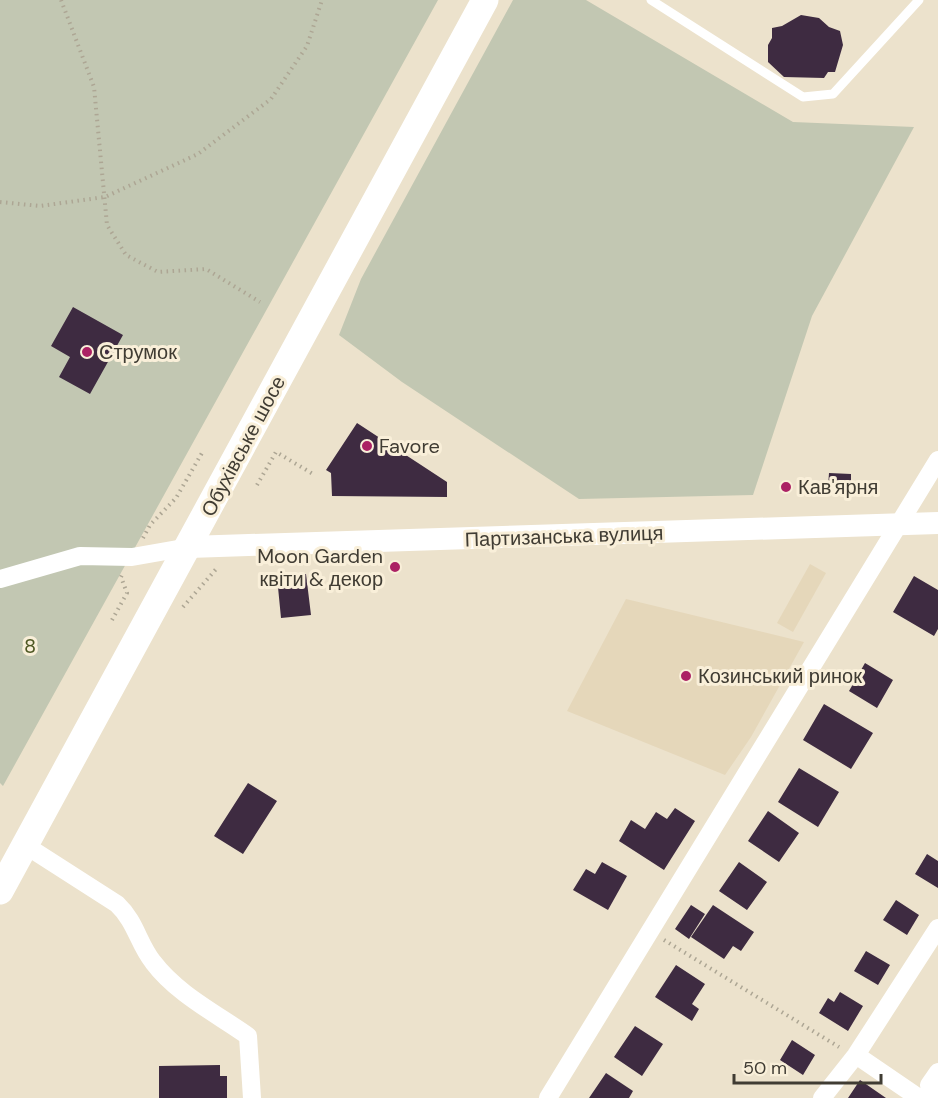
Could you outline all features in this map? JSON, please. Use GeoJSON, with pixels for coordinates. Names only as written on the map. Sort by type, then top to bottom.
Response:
{"type":"FeatureCollection","features":[{"type":"Feature","properties":{"kind":"main road","name":"Обухівське шосе"},"geometry":{"type":"LineString","coordinates":[[0,891],[485,0]]}},
{"type":"Feature","properties":{"kind":"street"},"geometry":{"type":"LineString","coordinates":[[548,1098],[938,460]]}},
{"type":"Feature","properties":{"kind":"street","name":"Партизанська вулиця"},"geometry":{"type":"LineString","coordinates":[[189,547],[938,523]]}},
{"type":"Feature","properties":{"kind":"street"},"geometry":{"type":"LineString","coordinates":[[0,579],[80,556],[132,557],[189,547]]}},
{"type":"Feature","properties":{"kind":"street"},"geometry":{"type":"LineString","coordinates":[[25,845],[117,904],[130,916],[151,960],[167,980],[248,1036],[252,1098]]}},
{"type":"Feature","properties":{"kind":"street"},"geometry":{"type":"LineString","coordinates":[[822,1098],[856,1055],[938,928]]}},
{"type":"Feature","properties":{"kind":"street"},"geometry":{"type":"LineString","coordinates":[[856,1055],[919,1098]]}},
{"type":"Feature","properties":{"kind":"street"},"geometry":{"type":"LineString","coordinates":[[933,1098],[929,1085],[938,1072]]}},
{"type":"Feature","properties":{"kind":"lane"},"geometry":{"type":"LineString","coordinates":[[651,0],[803,97],[833,94],[920,0]]}},
{"type":"Feature","properties":{"kind":"path"},"geometry":{"type":"LineString","coordinates":[[61,0],[94,87],[107,225],[126,255],[158,272],[206,269],[260,302]]}},
{"type":"Feature","properties":{"kind":"path"},"geometry":{"type":"LineString","coordinates":[[0,202],[40,206],[105,197],[198,154],[271,99],[307,46],[322,0]]}},
{"type":"Feature","properties":{"kind":"path"},"geometry":{"type":"LineString","coordinates":[[257,485],[276,452],[313,474]]}},
{"type":"Feature","properties":{"kind":"path"},"geometry":{"type":"LineString","coordinates":[[112,620],[127,593],[121,577],[150,525],[177,498],[202,453]]}},
{"type":"Feature","properties":{"kind":"path"},"geometry":{"type":"LineString","coordinates":[[178,615],[216,568],[228,567]]}},
{"type":"Feature","properties":{"kind":"path"},"geometry":{"type":"LineString","coordinates":[[651,932],[856,1055]]}},
{"type":"Feature","properties":{"kind":"shaded area"},"geometry":{"type":"Polygon","coordinates":[[[810,564],[826,573],[793,632],[777,623],[810,564]]]}},
{"type":"Feature","properties":{"kind":"shaded area","name":"Козинський ринок"},"geometry":{"type":"Polygon","coordinates":[[[626,599],[804,642],[751,737],[725,775],[567,711],[626,599]]]}},
{"type":"Feature","properties":{"kind":"green space","name":"8"},"geometry":{"type":"Polygon","coordinates":[[[0,0],[438,0],[3,786],[0,783],[0,0]]]}},
{"type":"Feature","properties":{"kind":"green space"},"geometry":{"type":"Polygon","coordinates":[[[513,0],[586,0],[793,122],[914,127],[812,316],[753,495],[579,499],[402,382],[339,335],[361,279],[513,0]]]}},
{"type":"Feature","properties":{"kind":"building"},"geometry":{"type":"Polygon","coordinates":[[[801,15],[819,18],[829,27],[840,31],[843,45],[835,72],[828,72],[824,78],[784,77],[768,62],[768,45],[772,38],[772,28],[782,26],[801,15]]]}},
{"type":"Feature","properties":{"kind":"building","name":"Струмок"},"geometry":{"type":"Polygon","coordinates":[[[73,307],[123,335],[90,394],[59,377],[70,357],[51,346],[73,307]]]}},
{"type":"Feature","properties":{"kind":"building","name":"Favore"},"geometry":{"type":"Polygon","coordinates":[[[357,423],[447,482],[447,497],[332,496],[331,473],[326,470],[357,423]]]}},
{"type":"Feature","properties":{"kind":"building"},"geometry":{"type":"Polygon","coordinates":[[[829,473],[851,474],[851,488],[828,487],[829,473]]]}},
{"type":"Feature","properties":{"kind":"building"},"geometry":{"type":"Polygon","coordinates":[[[306,574],[311,615],[281,618],[277,577],[306,574]]]}},
{"type":"Feature","properties":{"kind":"building"},"geometry":{"type":"Polygon","coordinates":[[[914,576],[938,590],[938,629],[934,636],[893,612],[914,576]]]}},
{"type":"Feature","properties":{"kind":"building"},"geometry":{"type":"Polygon","coordinates":[[[865,663],[893,680],[877,708],[849,691],[865,663]]]}},
{"type":"Feature","properties":{"kind":"building"},"geometry":{"type":"Polygon","coordinates":[[[824,704],[873,733],[851,769],[803,740],[824,704]]]}},
{"type":"Feature","properties":{"kind":"building"},"geometry":{"type":"Polygon","coordinates":[[[799,768],[839,792],[818,827],[778,802],[799,768]]]}},
{"type":"Feature","properties":{"kind":"building"},"geometry":{"type":"Polygon","coordinates":[[[248,783],[277,801],[243,854],[214,836],[248,783]]]}},
{"type":"Feature","properties":{"kind":"building"},"geometry":{"type":"Polygon","coordinates":[[[675,808],[695,821],[664,870],[619,841],[631,820],[645,829],[656,812],[667,819],[675,808]]]}},
{"type":"Feature","properties":{"kind":"building"},"geometry":{"type":"Polygon","coordinates":[[[768,811],[799,833],[779,862],[748,841],[768,811]]]}},
{"type":"Feature","properties":{"kind":"building"},"geometry":{"type":"Polygon","coordinates":[[[927,854],[938,861],[938,888],[915,874],[927,854]]]}},
{"type":"Feature","properties":{"kind":"building"},"geometry":{"type":"Polygon","coordinates":[[[602,862],[627,876],[608,910],[573,890],[586,869],[595,874],[602,862]]]}},
{"type":"Feature","properties":{"kind":"building"},"geometry":{"type":"Polygon","coordinates":[[[739,862],[767,882],[747,910],[719,891],[739,862]]]}},
{"type":"Feature","properties":{"kind":"building"},"geometry":{"type":"Polygon","coordinates":[[[896,900],[919,915],[907,935],[883,920],[896,900]]]}},
{"type":"Feature","properties":{"kind":"building"},"geometry":{"type":"Polygon","coordinates":[[[691,905],[705,914],[689,939],[675,929],[691,905]]]}},
{"type":"Feature","properties":{"kind":"building"},"geometry":{"type":"Polygon","coordinates":[[[713,905],[754,932],[741,951],[733,946],[724,959],[691,937],[713,905]]]}},
{"type":"Feature","properties":{"kind":"building"},"geometry":{"type":"Polygon","coordinates":[[[866,951],[890,965],[878,985],[854,971],[866,951]]]}},
{"type":"Feature","properties":{"kind":"building"},"geometry":{"type":"Polygon","coordinates":[[[676,965],[705,984],[692,1004],[699,1009],[692,1021],[655,997],[676,965]]]}},
{"type":"Feature","properties":{"kind":"building"},"geometry":{"type":"Polygon","coordinates":[[[840,992],[863,1006],[848,1031],[819,1013],[828,998],[834,1002],[840,992]]]}},
{"type":"Feature","properties":{"kind":"building"},"geometry":{"type":"Polygon","coordinates":[[[635,1026],[663,1044],[642,1076],[614,1057],[635,1026]]]}},
{"type":"Feature","properties":{"kind":"building"},"geometry":{"type":"Polygon","coordinates":[[[792,1040],[815,1055],[803,1075],[780,1060],[792,1040]]]}},
{"type":"Feature","properties":{"kind":"building"},"geometry":{"type":"Polygon","coordinates":[[[220,1065],[220,1076],[227,1076],[227,1098],[159,1098],[159,1066],[220,1065]]]}},
{"type":"Feature","properties":{"kind":"building"},"geometry":{"type":"Polygon","coordinates":[[[606,1073],[633,1091],[629,1098],[589,1098],[606,1073]]]}},
{"type":"Feature","properties":{"kind":"building"},"geometry":{"type":"Polygon","coordinates":[[[860,1080],[886,1098],[848,1098],[860,1080]]]}},
{"type":"Feature","properties":{"kind":"place","name":"Струмок"},"geometry":{"type":"Point","coordinates":[87,352]}},
{"type":"Feature","properties":{"kind":"place","name":"Favore"},"geometry":{"type":"Point","coordinates":[367,446]}},
{"type":"Feature","properties":{"kind":"place","name":"Кав'ярня"},"geometry":{"type":"Point","coordinates":[786,487]}},
{"type":"Feature","properties":{"kind":"place","name":"Moon Garden квіти & декор"},"geometry":{"type":"Point","coordinates":[395,567]}},
{"type":"Feature","properties":{"kind":"place","name":"Козинський ринок"},"geometry":{"type":"Point","coordinates":[686,676]}}]}
